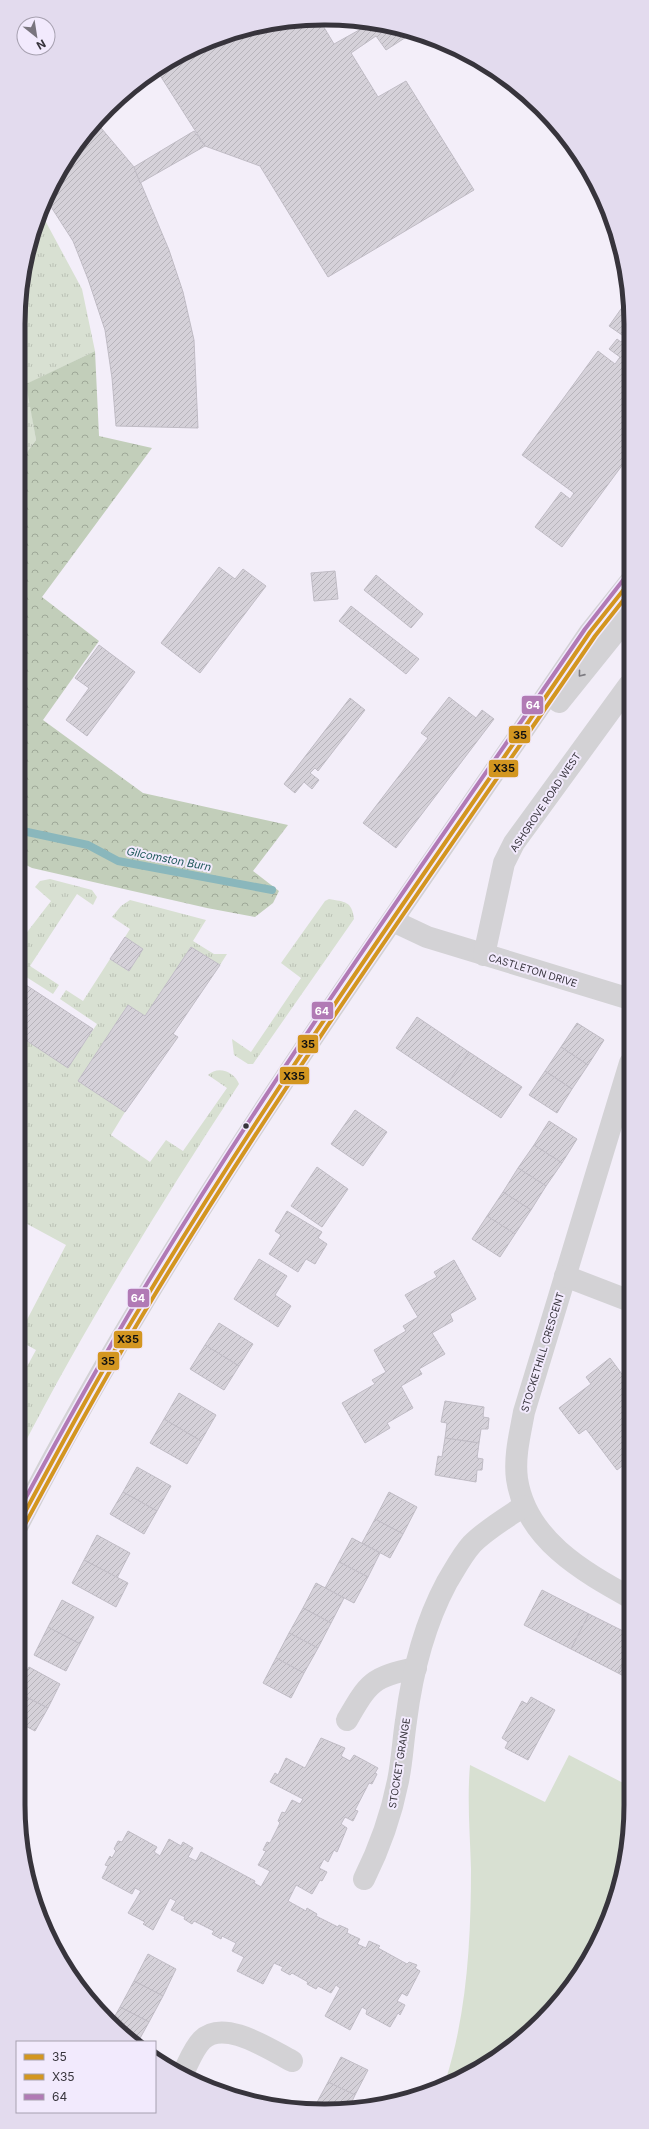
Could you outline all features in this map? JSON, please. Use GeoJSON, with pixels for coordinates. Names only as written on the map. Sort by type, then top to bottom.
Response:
{"type":"FeatureCollection","features":[{"type":"Feature","properties":{"kind":"street"},"geometry":{"type":"LineString","coordinates":[[25,1511],[44,1474],[121,1339],[201,1205],[392,921],[461,823],[590,632],[624,589]]}},
{"type":"Feature","properties":{"kind":"street"},"geometry":{"type":"LineString","coordinates":[[461,823],[624,621]]}},
{"type":"Feature","properties":{"kind":"street","name":"ASHGROVE ROAD WEST"},"geometry":{"type":"LineString","coordinates":[[484,955],[504,863],[514,843],[624,692]]}},
{"type":"Feature","properties":{"kind":"street","name":"CASTLETON DRIVE"},"geometry":{"type":"LineString","coordinates":[[392,921],[427,937],[624,997]]}},
{"type":"Feature","properties":{"kind":"street","name":"STOCKETHILL CRESCENT"},"geometry":{"type":"LineString","coordinates":[[624,1083],[524,1412],[518,1442],[517,1478],[524,1506],[538,1529],[557,1550],[586,1573],[624,1594]]}},
{"type":"Feature","properties":{"kind":"street"},"geometry":{"type":"LineString","coordinates":[[565,1276],[624,1299]]}},
{"type":"Feature","properties":{"kind":"street","name":"STOCKET GRANGE"},"geometry":{"type":"LineString","coordinates":[[364,1879],[379,1848],[391,1814],[398,1781],[406,1719],[416,1668],[423,1640],[437,1601],[457,1564],[472,1545],[487,1531],[524,1506]]}},
{"type":"Feature","properties":{"kind":"street"},"geometry":{"type":"LineString","coordinates":[[347,1720],[373,1682],[391,1673],[416,1668]]}},
{"type":"Feature","properties":{"kind":"street"},"geometry":{"type":"LineString","coordinates":[[185,2069],[202,2040],[212,2033],[226,2031],[239,2035],[292,2061]]}},
{"type":"Feature","properties":{"kind":"green space"},"geometry":{"type":"Polygon","coordinates":[[[44,219],[82,289],[95,351],[27,384],[36,440],[25,455],[26,305],[35,247],[44,219]]]}},
{"type":"Feature","properties":{"kind":"green space"},"geometry":{"type":"Polygon","coordinates":[[[95,351],[99,436],[152,448],[42,597],[99,641],[43,720],[143,793],[288,825],[253,871],[279,891],[273,903],[255,917],[207,908],[32,868],[25,864],[25,455],[36,440],[26,384],[95,351]]]}},
{"type":"Feature","properties":{"kind":"green space"},"geometry":{"type":"Polygon","coordinates":[[[50,879],[92,890],[97,897],[93,905],[77,894],[30,966],[59,985],[53,994],[25,976],[25,935],[51,901],[35,887],[40,881],[50,879]]]}},
{"type":"Feature","properties":{"kind":"green space"},"geometry":{"type":"Polygon","coordinates":[[[329,899],[347,903],[352,909],[354,919],[253,1064],[248,1064],[234,1055],[232,1039],[251,1052],[301,978],[281,963],[325,901],[329,899]]]}},
{"type":"Feature","properties":{"kind":"green space"},"geometry":{"type":"Polygon","coordinates":[[[130,900],[206,920],[193,941],[214,954],[227,954],[220,965],[191,947],[145,1016],[128,1005],[78,1081],[125,1112],[111,1135],[150,1162],[166,1140],[183,1151],[227,1088],[208,1075],[216,1070],[226,1071],[234,1076],[239,1084],[180,1175],[124,1267],[69,1361],[25,1443],[25,1370],[36,1350],[25,1344],[25,1324],[66,1245],[25,1223],[25,1039],[68,1067],[97,1024],[60,999],[66,990],[83,1001],[110,959],[129,971],[143,949],[125,937],[130,929],[112,917],[121,906],[130,900]]]}},
{"type":"Feature","properties":{"kind":"green space"},"geometry":{"type":"Polygon","coordinates":[[[569,1755],[624,1783],[621,1844],[614,1882],[608,1901],[584,1954],[574,1971],[550,2002],[522,2030],[491,2054],[446,2078],[463,2004],[469,1949],[471,1869],[469,1804],[470,1765],[545,1802],[569,1755]]]}},
{"type":"Feature","properties":{"kind":"building"},"geometry":{"type":"Polygon","coordinates":[[[323,25],[334,44],[363,28],[383,31],[407,37],[386,50],[376,36],[351,53],[378,97],[406,81],[474,190],[328,277],[260,166],[205,146],[159,74],[210,48],[247,35],[266,31],[323,25]]]}},
{"type":"Feature","properties":{"kind":"building"},"geometry":{"type":"Polygon","coordinates":[[[100,126],[134,167],[169,250],[183,292],[194,340],[198,428],[116,426],[112,378],[105,330],[88,279],[73,241],[50,205],[75,158],[100,126]]]}},
{"type":"Feature","properties":{"kind":"building"},"geometry":{"type":"Polygon","coordinates":[[[194,131],[205,146],[140,183],[134,167],[194,131]]]}},
{"type":"Feature","properties":{"kind":"building"},"geometry":{"type":"Polygon","coordinates":[[[623,306],[624,336],[609,326],[623,306]]]}},
{"type":"Feature","properties":{"kind":"building"},"geometry":{"type":"Polygon","coordinates":[[[624,338],[624,463],[562,547],[535,527],[561,492],[570,499],[574,493],[522,455],[598,351],[615,364],[620,357],[609,349],[617,339],[621,342],[624,338]]]}},
{"type":"Feature","properties":{"kind":"building"},"geometry":{"type":"Polygon","coordinates":[[[219,567],[235,579],[243,569],[266,586],[200,673],[161,643],[219,567]]]}},
{"type":"Feature","properties":{"kind":"building"},"geometry":{"type":"Polygon","coordinates":[[[335,571],[338,599],[314,601],[311,573],[335,571]]]}},
{"type":"Feature","properties":{"kind":"building"},"geometry":{"type":"Polygon","coordinates":[[[376,575],[423,614],[411,628],[364,590],[376,575]]]}},
{"type":"Feature","properties":{"kind":"building"},"geometry":{"type":"Polygon","coordinates":[[[351,606],[419,659],[406,674],[339,621],[351,606]]]}},
{"type":"Feature","properties":{"kind":"building"},"geometry":{"type":"Polygon","coordinates":[[[99,645],[135,672],[87,736],[66,720],[89,688],[75,678],[99,645]]]}},
{"type":"Feature","properties":{"kind":"building"},"geometry":{"type":"Polygon","coordinates":[[[449,697],[476,718],[482,710],[494,719],[396,848],[363,823],[428,738],[421,733],[449,697]]]}},
{"type":"Feature","properties":{"kind":"building"},"geometry":{"type":"Polygon","coordinates":[[[350,698],[365,710],[318,771],[315,768],[310,773],[319,780],[312,789],[304,782],[295,793],[284,784],[350,698]]]}},
{"type":"Feature","properties":{"kind":"building"},"geometry":{"type":"Polygon","coordinates":[[[125,937],[143,949],[129,971],[110,959],[125,937]]]}},
{"type":"Feature","properties":{"kind":"building"},"geometry":{"type":"Polygon","coordinates":[[[191,947],[220,965],[173,1034],[178,1037],[125,1112],[78,1081],[128,1005],[145,1016],[191,947]]]}},
{"type":"Feature","properties":{"kind":"building"},"geometry":{"type":"Polygon","coordinates":[[[25,984],[93,1029],[68,1068],[25,1040],[25,984]]]}},
{"type":"Feature","properties":{"kind":"building"},"geometry":{"type":"Polygon","coordinates":[[[417,1017],[469,1052],[448,1083],[396,1048],[417,1017]]]}},
{"type":"Feature","properties":{"kind":"building"},"geometry":{"type":"Polygon","coordinates":[[[577,1023],[604,1040],[588,1065],[561,1047],[577,1023]]]}},
{"type":"Feature","properties":{"kind":"building"},"geometry":{"type":"Polygon","coordinates":[[[561,1047],[588,1065],[572,1089],[545,1071],[561,1047]]]}},
{"type":"Feature","properties":{"kind":"building"},"geometry":{"type":"Polygon","coordinates":[[[469,1052],[522,1087],[501,1118],[448,1083],[469,1052]]]}},
{"type":"Feature","properties":{"kind":"building"},"geometry":{"type":"Polygon","coordinates":[[[545,1071],[572,1089],[557,1113],[529,1095],[545,1071]]]}},
{"type":"Feature","properties":{"kind":"building"},"geometry":{"type":"Polygon","coordinates":[[[355,1110],[387,1132],[363,1166],[331,1144],[355,1110]]]}},
{"type":"Feature","properties":{"kind":"building"},"geometry":{"type":"Polygon","coordinates":[[[549,1121],[577,1139],[562,1163],[534,1145],[549,1121]]]}},
{"type":"Feature","properties":{"kind":"building"},"geometry":{"type":"Polygon","coordinates":[[[534,1145],[562,1163],[546,1186],[518,1168],[534,1145]]]}},
{"type":"Feature","properties":{"kind":"building"},"geometry":{"type":"Polygon","coordinates":[[[317,1167],[348,1189],[322,1227],[291,1206],[317,1167]]]}},
{"type":"Feature","properties":{"kind":"building"},"geometry":{"type":"Polygon","coordinates":[[[518,1168],[546,1186],[531,1210],[503,1192],[518,1168]]]}},
{"type":"Feature","properties":{"kind":"building"},"geometry":{"type":"Polygon","coordinates":[[[503,1192],[531,1210],[515,1234],[487,1216],[503,1192]]]}},
{"type":"Feature","properties":{"kind":"building"},"geometry":{"type":"Polygon","coordinates":[[[287,1211],[322,1232],[318,1238],[327,1244],[315,1264],[306,1259],[298,1272],[269,1254],[281,1235],[275,1231],[287,1211]]]}},
{"type":"Feature","properties":{"kind":"building"},"geometry":{"type":"Polygon","coordinates":[[[487,1216],[515,1234],[500,1257],[472,1239],[487,1216]]]}},
{"type":"Feature","properties":{"kind":"building"},"geometry":{"type":"Polygon","coordinates":[[[259,1259],[287,1276],[275,1295],[291,1306],[278,1327],[234,1299],[259,1259]]]}},
{"type":"Feature","properties":{"kind":"building"},"geometry":{"type":"Polygon","coordinates":[[[454,1260],[476,1299],[450,1314],[453,1321],[432,1333],[445,1354],[419,1369],[422,1374],[401,1386],[413,1408],[387,1423],[390,1428],[365,1443],[342,1403],[375,1384],[372,1380],[386,1372],[374,1350],[406,1331],[403,1326],[418,1317],[405,1295],[437,1277],[434,1272],[454,1260]]]}},
{"type":"Feature","properties":{"kind":"building"},"geometry":{"type":"Polygon","coordinates":[[[219,1323],[253,1344],[239,1366],[205,1345],[219,1323]]]}},
{"type":"Feature","properties":{"kind":"building"},"geometry":{"type":"Polygon","coordinates":[[[205,1345],[239,1366],[224,1390],[190,1369],[205,1345]]]}},
{"type":"Feature","properties":{"kind":"building"},"geometry":{"type":"Polygon","coordinates":[[[610,1358],[624,1377],[624,1465],[617,1470],[586,1429],[579,1434],[559,1408],[591,1384],[586,1377],[610,1358]]]}},
{"type":"Feature","properties":{"kind":"building"},"geometry":{"type":"Polygon","coordinates":[[[179,1393],[216,1415],[201,1441],[164,1419],[179,1393]]]}},
{"type":"Feature","properties":{"kind":"building"},"geometry":{"type":"Polygon","coordinates":[[[445,1401],[484,1407],[483,1417],[489,1418],[488,1429],[481,1429],[479,1443],[445,1438],[447,1423],[441,1422],[445,1401]]]}},
{"type":"Feature","properties":{"kind":"building"},"geometry":{"type":"Polygon","coordinates":[[[164,1419],[201,1441],[187,1464],[150,1443],[164,1419]]]}},
{"type":"Feature","properties":{"kind":"building"},"geometry":{"type":"Polygon","coordinates":[[[445,1438],[479,1443],[477,1458],[483,1459],[482,1470],[477,1470],[476,1482],[435,1475],[438,1456],[442,1457],[445,1438]]]}},
{"type":"Feature","properties":{"kind":"building"},"geometry":{"type":"Polygon","coordinates":[[[137,1467],[171,1486],[157,1511],[123,1492],[137,1467]]]}},
{"type":"Feature","properties":{"kind":"building"},"geometry":{"type":"Polygon","coordinates":[[[123,1492],[157,1511],[144,1534],[110,1514],[123,1492]]]}},
{"type":"Feature","properties":{"kind":"building"},"geometry":{"type":"Polygon","coordinates":[[[389,1492],[417,1507],[403,1534],[375,1519],[389,1492]]]}},
{"type":"Feature","properties":{"kind":"building"},"geometry":{"type":"Polygon","coordinates":[[[375,1519],[403,1534],[390,1558],[362,1543],[375,1519]]]}},
{"type":"Feature","properties":{"kind":"building"},"geometry":{"type":"Polygon","coordinates":[[[97,1535],[130,1553],[117,1578],[84,1560],[97,1535]]]}},
{"type":"Feature","properties":{"kind":"building"},"geometry":{"type":"Polygon","coordinates":[[[352,1538],[380,1553],[368,1577],[339,1562],[352,1538]]]}},
{"type":"Feature","properties":{"kind":"building"},"geometry":{"type":"Polygon","coordinates":[[[84,1560],[128,1583],[116,1607],[72,1583],[84,1560]]]}},
{"type":"Feature","properties":{"kind":"building"},"geometry":{"type":"Polygon","coordinates":[[[339,1562],[368,1577],[354,1603],[325,1588],[339,1562]]]}},
{"type":"Feature","properties":{"kind":"building"},"geometry":{"type":"Polygon","coordinates":[[[316,1583],[344,1598],[331,1623],[303,1608],[316,1583]]]}},
{"type":"Feature","properties":{"kind":"building"},"geometry":{"type":"Polygon","coordinates":[[[542,1590],[589,1614],[571,1649],[524,1625],[542,1590]]]}},
{"type":"Feature","properties":{"kind":"building"},"geometry":{"type":"Polygon","coordinates":[[[62,1600],[94,1617],[80,1644],[48,1627],[62,1600]]]}},
{"type":"Feature","properties":{"kind":"building"},"geometry":{"type":"Polygon","coordinates":[[[303,1608],[331,1623],[318,1648],[289,1633],[303,1608]]]}},
{"type":"Feature","properties":{"kind":"building"},"geometry":{"type":"Polygon","coordinates":[[[589,1614],[624,1632],[624,1661],[618,1673],[571,1649],[589,1614]]]}},
{"type":"Feature","properties":{"kind":"building"},"geometry":{"type":"Polygon","coordinates":[[[48,1627],[80,1644],[66,1671],[34,1655],[48,1627]]]}},
{"type":"Feature","properties":{"kind":"building"},"geometry":{"type":"Polygon","coordinates":[[[289,1633],[318,1648],[304,1673],[276,1658],[289,1633]]]}},
{"type":"Feature","properties":{"kind":"building"},"geometry":{"type":"Polygon","coordinates":[[[276,1658],[304,1673],[291,1698],[263,1683],[276,1658]]]}},
{"type":"Feature","properties":{"kind":"building"},"geometry":{"type":"Polygon","coordinates":[[[624,1661],[624,1676],[618,1673],[624,1661]]]}},
{"type":"Feature","properties":{"kind":"building"},"geometry":{"type":"Polygon","coordinates":[[[29,1667],[60,1684],[48,1708],[25,1696],[25,1674],[29,1667]]]}},
{"type":"Feature","properties":{"kind":"building"},"geometry":{"type":"Polygon","coordinates":[[[25,1696],[48,1708],[35,1731],[25,1726],[25,1696]]]}},
{"type":"Feature","properties":{"kind":"building"},"geometry":{"type":"Polygon","coordinates":[[[531,1697],[555,1710],[528,1760],[505,1748],[508,1742],[502,1738],[522,1701],[527,1704],[531,1697]]]}},
{"type":"Feature","properties":{"kind":"building"},"geometry":{"type":"Polygon","coordinates":[[[321,1738],[345,1748],[341,1756],[350,1761],[354,1755],[378,1768],[375,1773],[377,1774],[372,1784],[369,1783],[355,1810],[358,1811],[353,1821],[345,1817],[341,1824],[347,1828],[337,1852],[334,1850],[328,1862],[324,1859],[319,1868],[327,1872],[322,1881],[320,1880],[312,1894],[296,1885],[288,1901],[306,1911],[307,1908],[317,1914],[316,1916],[338,1927],[339,1925],[348,1929],[347,1933],[360,1939],[357,1944],[366,1948],[369,1941],[380,1946],[378,1948],[407,1964],[409,1962],[417,1965],[415,1968],[420,1971],[407,1996],[402,1993],[397,2001],[405,2005],[400,2015],[398,2013],[390,2027],[366,2014],[367,2010],[362,2007],[350,2030],[325,2016],[340,1988],[336,1985],[331,1993],[318,1986],[316,1989],[307,1984],[308,1982],[292,1973],[290,1975],[281,1970],[283,1967],[274,1963],[263,1984],[237,1971],[244,1957],[232,1951],[236,1943],[222,1936],[221,1939],[212,1934],[214,1931],[194,1921],[192,1924],[184,1919],[185,1917],[171,1910],[176,1901],[170,1898],[153,1930],[143,1924],[145,1922],[128,1913],[141,1891],[135,1888],[132,1894],[102,1878],[108,1866],[105,1865],[110,1856],[112,1858],[116,1851],[114,1849],[118,1841],[122,1842],[128,1831],[157,1847],[154,1852],[160,1856],[169,1839],[181,1846],[183,1842],[193,1848],[188,1857],[196,1861],[201,1852],[255,1881],[254,1883],[261,1887],[270,1871],[258,1865],[266,1851],[263,1850],[267,1842],[270,1843],[280,1823],[278,1821],[282,1812],[285,1813],[292,1800],[300,1804],[303,1799],[270,1782],[275,1773],[278,1775],[286,1758],[305,1768],[321,1738]]]}},
{"type":"Feature","properties":{"kind":"building"},"geometry":{"type":"Polygon","coordinates":[[[148,1954],[176,1969],[163,1996],[134,1981],[148,1954]]]}},
{"type":"Feature","properties":{"kind":"building"},"geometry":{"type":"Polygon","coordinates":[[[134,1981],[163,1996],[149,2022],[120,2007],[134,1981]]]}},
{"type":"Feature","properties":{"kind":"building"},"geometry":{"type":"Polygon","coordinates":[[[120,2007],[149,2022],[139,2040],[114,2017],[120,2007]]]}},
{"type":"Feature","properties":{"kind":"building"},"geometry":{"type":"Polygon","coordinates":[[[341,2057],[368,2070],[355,2095],[328,2082],[341,2057]]]}},
{"type":"Feature","properties":{"kind":"building"},"geometry":{"type":"Polygon","coordinates":[[[328,2082],[355,2095],[352,2102],[316,2104],[328,2082]]]}},
{"type":"Feature","properties":{"kind":"waterway","name":"Gilcomston Burn"},"geometry":{"type":"LineString","coordinates":[[25,832],[88,845],[118,861],[272,890]]}},
{"type":"Feature","properties":{"kind":"transit line","name":"64"},"geometry":{"type":"LineString","coordinates":[[25,1499],[79,1401],[142,1292],[248,1123],[359,957],[585,629],[624,579]]}},
{"type":"Feature","properties":{"kind":"transit line","name":"35"},"geometry":{"type":"LineString","coordinates":[[25,1512],[115,1350],[201,1208],[309,1042],[365,960],[590,632],[624,589]]}},
{"type":"Feature","properties":{"kind":"transit line","name":"X35"},"geometry":{"type":"LineString","coordinates":[[25,1524],[87,1411],[154,1296],[260,1128],[314,1045],[595,636],[624,599]]}}]}
